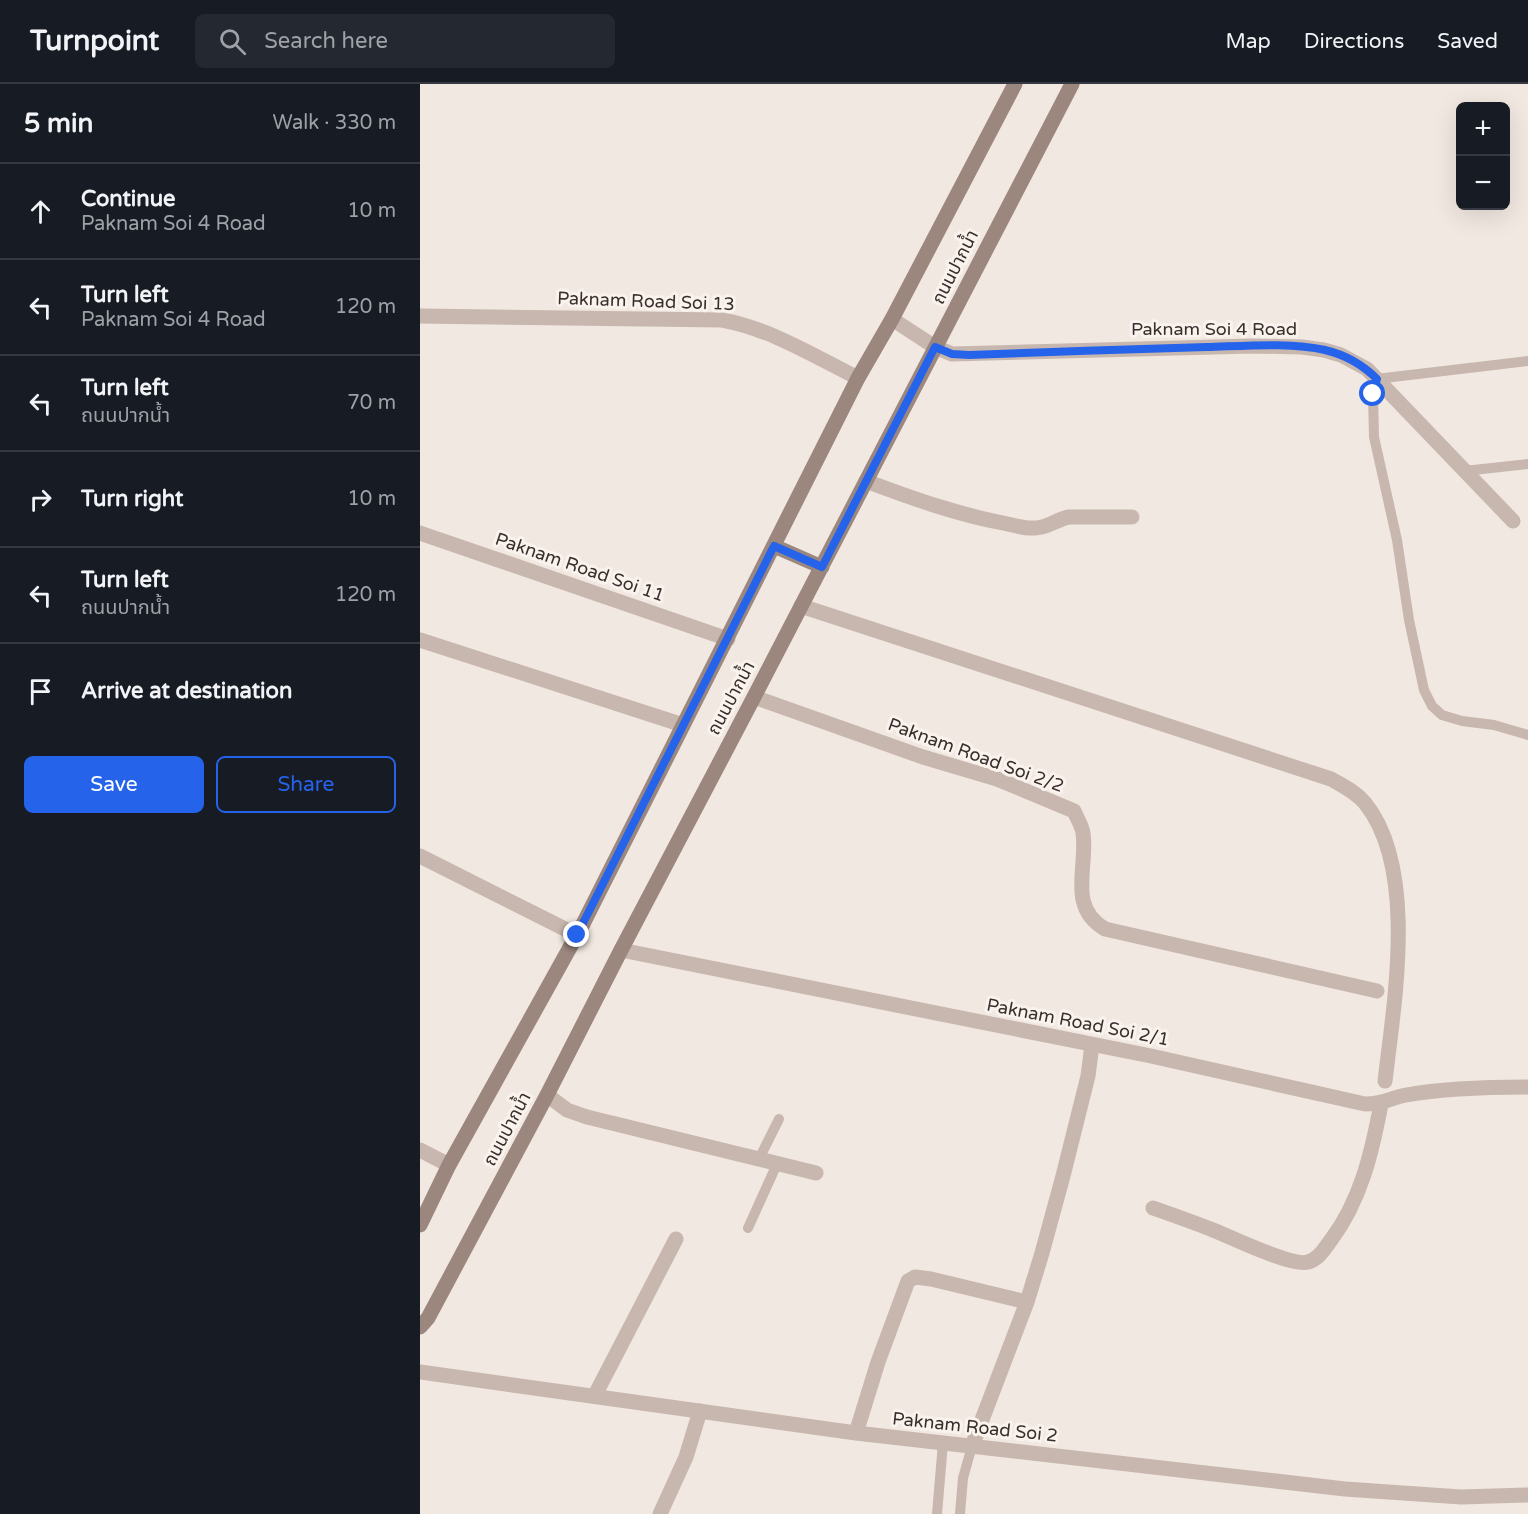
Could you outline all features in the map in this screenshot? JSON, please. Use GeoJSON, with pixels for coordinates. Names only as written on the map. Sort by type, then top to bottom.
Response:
{"type":"FeatureCollection","features":[{"type":"Feature","properties":{"kind":"street","name":"ถนนปากน้ำ"},"geometry":{"type":"LineString","coordinates":[[420,1225],[449,1165],[577,935],[858,378],[892,319],[1015,84]]}},
{"type":"Feature","properties":{"kind":"street","name":"ถนนปากน้ำ"},"geometry":{"type":"LineString","coordinates":[[420,1327],[428,1318],[548,1095],[621,950],[1072,84]]}},
{"type":"Feature","properties":{"kind":"street","name":"Paknam Road Soi 13"},"geometry":{"type":"LineString","coordinates":[[420,316],[722,320],[747,325],[771,335],[858,378]]}},
{"type":"Feature","properties":{"kind":"street","name":"Paknam Soi 4 Road"},"geometry":{"type":"LineString","coordinates":[[892,319],[935,347],[952,354],[1302,347],[1341,355],[1359,363],[1377,379],[1513,520]]}},
{"type":"Feature","properties":{"kind":"street"},"geometry":{"type":"LineString","coordinates":[[866,481],[909,498],[965,515],[1021,527],[1047,526],[1059,519],[1070,517],[1132,517]]}},
{"type":"Feature","properties":{"kind":"street","name":"Paknam Road Soi 11"},"geometry":{"type":"LineString","coordinates":[[420,533],[728,639]]}},
{"type":"Feature","properties":{"kind":"street"},"geometry":{"type":"LineString","coordinates":[[774,546],[822,567]]}},
{"type":"Feature","properties":{"kind":"street"},"geometry":{"type":"LineString","coordinates":[[801,606],[1331,779],[1356,794],[1365,803],[1384,837],[1392,865],[1398,905],[1395,988],[1385,1081]]}},
{"type":"Feature","properties":{"kind":"street"},"geometry":{"type":"LineString","coordinates":[[420,640],[683,725]]}},
{"type":"Feature","properties":{"kind":"street","name":"Paknam Road Soi 2/2"},"geometry":{"type":"LineString","coordinates":[[754,697],[923,757],[997,779],[1074,811],[1083,832],[1080,882],[1085,907],[1094,922],[1105,929],[1377,991]]}},
{"type":"Feature","properties":{"kind":"street"},"geometry":{"type":"LineString","coordinates":[[420,856],[577,935]]}},
{"type":"Feature","properties":{"kind":"street","name":"Paknam Road Soi 2/1"},"geometry":{"type":"LineString","coordinates":[[621,950],[1092,1044],[1365,1104],[1382,1104],[1405,1095],[1483,1087],[1528,1088]]}},
{"type":"Feature","properties":{"kind":"street"},"geometry":{"type":"LineString","coordinates":[[972,1446],[1027,1302],[1063,1176],[1088,1076],[1092,1044]]}},
{"type":"Feature","properties":{"kind":"street"},"geometry":{"type":"LineString","coordinates":[[548,1095],[567,1110],[587,1117],[816,1173]]}},
{"type":"Feature","properties":{"kind":"street"},"geometry":{"type":"LineString","coordinates":[[1153,1208],[1296,1262],[1308,1262],[1321,1254],[1340,1227],[1356,1198],[1368,1162],[1382,1104]]}},
{"type":"Feature","properties":{"kind":"street"},"geometry":{"type":"LineString","coordinates":[[420,1150],[449,1165]]}},
{"type":"Feature","properties":{"kind":"street"},"geometry":{"type":"LineString","coordinates":[[595,1395],[676,1239]]}},
{"type":"Feature","properties":{"kind":"street"},"geometry":{"type":"LineString","coordinates":[[856,1433],[878,1362],[908,1281],[915,1277],[931,1279],[1027,1302]]}},
{"type":"Feature","properties":{"kind":"street","name":"Paknam Road Soi 2"},"geometry":{"type":"LineString","coordinates":[[420,1372],[856,1433],[1345,1489],[1461,1497],[1528,1495]]}},
{"type":"Feature","properties":{"kind":"street"},"geometry":{"type":"LineString","coordinates":[[660,1514],[686,1457],[700,1411]]}},
{"type":"Feature","properties":{"kind":"lane"},"geometry":{"type":"LineString","coordinates":[[1528,361],[1377,379],[1373,394],[1374,437],[1397,540],[1409,620],[1424,690],[1432,706],[1442,715],[1462,721],[1494,725],[1528,735]]}},
{"type":"Feature","properties":{"kind":"lane"},"geometry":{"type":"LineString","coordinates":[[1464,471],[1528,464]]}},
{"type":"Feature","properties":{"kind":"lane"},"geometry":{"type":"LineString","coordinates":[[759,1159],[779,1119]]}},
{"type":"Feature","properties":{"kind":"lane"},"geometry":{"type":"LineString","coordinates":[[748,1228],[777,1164]]}},
{"type":"Feature","properties":{"kind":"lane"},"geometry":{"type":"LineString","coordinates":[[937,1514],[943,1443]]}},
{"type":"Feature","properties":{"kind":"lane"},"geometry":{"type":"LineString","coordinates":[[960,1514],[963,1478],[972,1446]]}},
{"type":"Feature","properties":{"kind":"route"},"geometry":{"type":"LineString","coordinates":[[577,935],[774,546],[822,567],[935,347],[952,354],[969,355],[1148,348],[1302,347],[1324,350],[1359,363],[1377,379],[1373,394]]}}]}
